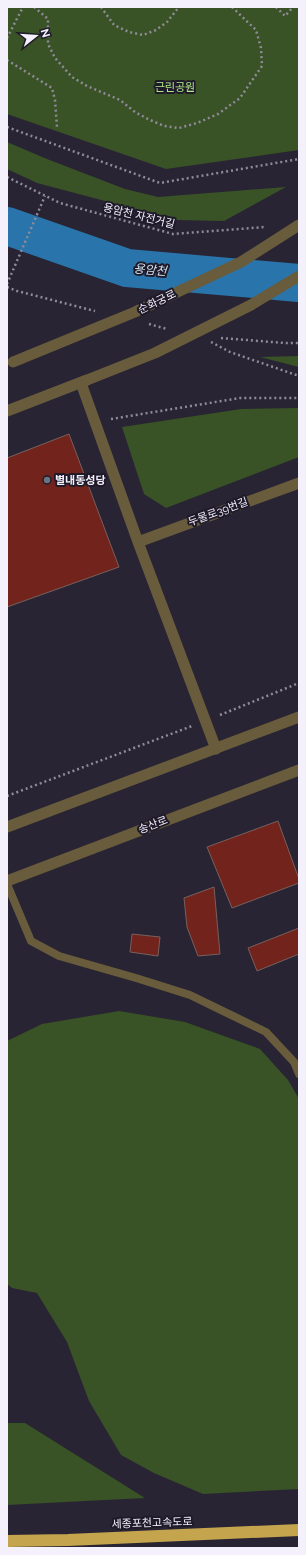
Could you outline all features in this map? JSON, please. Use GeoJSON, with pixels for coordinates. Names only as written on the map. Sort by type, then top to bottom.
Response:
{"type":"FeatureCollection","features":[{"type":"Feature","properties":{"kind":"highway","name":"세종포천고속도로"},"geometry":{"type":"LineString","coordinates":[[7,1541],[299,1530]]}},
{"type":"Feature","properties":{"kind":"street","name":"순화궁로"},"geometry":{"type":"LineString","coordinates":[[10,363],[135,312],[240,262],[299,225]]}},
{"type":"Feature","properties":{"kind":"street"},"geometry":{"type":"LineString","coordinates":[[7,411],[155,353],[251,305],[299,276]]}},
{"type":"Feature","properties":{"kind":"street"},"geometry":{"type":"LineString","coordinates":[[84,382],[96,424],[138,542],[216,749]]}},
{"type":"Feature","properties":{"kind":"street","name":"두물로39번길"},"geometry":{"type":"LineString","coordinates":[[138,542],[299,483]]}},
{"type":"Feature","properties":{"kind":"street"},"geometry":{"type":"LineString","coordinates":[[7,827],[299,718]]}},
{"type":"Feature","properties":{"kind":"street","name":"송산로"},"geometry":{"type":"LineString","coordinates":[[7,882],[299,770]]}},
{"type":"Feature","properties":{"kind":"lane"},"geometry":{"type":"LineString","coordinates":[[7,882],[31,941],[60,956],[190,995],[266,1032],[294,1062],[299,1074]]}},
{"type":"Feature","properties":{"kind":"path"},"geometry":{"type":"LineString","coordinates":[[7,38],[24,7]]}},
{"type":"Feature","properties":{"kind":"path"},"geometry":{"type":"LineString","coordinates":[[34,7],[48,19],[48,44],[55,58],[72,77],[87,86],[120,100],[135,112],[148,119],[164,126],[179,128],[197,123],[218,114],[240,98],[262,66],[261,48],[256,30],[232,7]]}},
{"type":"Feature","properties":{"kind":"path"},"geometry":{"type":"LineString","coordinates":[[101,7],[114,25],[129,32],[143,35],[156,30],[167,22],[179,7]]}},
{"type":"Feature","properties":{"kind":"path"},"geometry":{"type":"LineString","coordinates":[[276,7],[284,16],[293,7]]}},
{"type":"Feature","properties":{"kind":"path"},"geometry":{"type":"LineString","coordinates":[[7,60],[52,88],[55,100],[57,127]]}},
{"type":"Feature","properties":{"kind":"path"},"geometry":{"type":"LineString","coordinates":[[7,127],[160,183],[299,159]]}},
{"type":"Feature","properties":{"kind":"path","name":"용암천 자전거길"},"geometry":{"type":"LineString","coordinates":[[7,177],[60,203],[173,234],[268,227]]}},
{"type":"Feature","properties":{"kind":"path"},"geometry":{"type":"LineString","coordinates":[[7,284],[45,196]]}},
{"type":"Feature","properties":{"kind":"path"},"geometry":{"type":"LineString","coordinates":[[215,338],[299,343]]}},
{"type":"Feature","properties":{"kind":"path"},"geometry":{"type":"LineString","coordinates":[[206,340],[230,352],[299,376]]}},
{"type":"Feature","properties":{"kind":"path"},"geometry":{"type":"LineString","coordinates":[[96,424],[111,419],[240,398],[299,398]]}},
{"type":"Feature","properties":{"kind":"path"},"geometry":{"type":"LineString","coordinates":[[7,796],[205,721],[299,683]]}},
{"type":"Feature","properties":{"kind":"green space","name":"근린공원"},"geometry":{"type":"Polygon","coordinates":[[[7,7],[299,7],[299,150],[166,169],[7,114],[7,7]]]}},
{"type":"Feature","properties":{"kind":"green space"},"geometry":{"type":"Polygon","coordinates":[[[7,142],[125,189],[158,197],[286,187],[224,221],[177,220],[37,183],[7,169],[7,142]]]}},
{"type":"Feature","properties":{"kind":"green space"},"geometry":{"type":"Polygon","coordinates":[[[299,356],[299,367],[260,357],[299,356]]]}},
{"type":"Feature","properties":{"kind":"green space"},"geometry":{"type":"Polygon","coordinates":[[[299,408],[299,457],[166,508],[144,494],[122,427],[241,409],[299,408]]]}},
{"type":"Feature","properties":{"kind":"green space"},"geometry":{"type":"Polygon","coordinates":[[[119,1011],[185,1022],[260,1049],[288,1080],[299,1099],[299,1489],[203,1494],[154,1473],[121,1455],[89,1401],[67,1342],[37,1293],[12,1288],[7,1284],[7,1041],[42,1024],[119,1011]]]}},
{"type":"Feature","properties":{"kind":"green space"},"geometry":{"type":"Polygon","coordinates":[[[7,1423],[25,1423],[145,1498],[7,1505],[7,1423]]]}},
{"type":"Feature","properties":{"kind":"building"},"geometry":{"type":"Polygon","coordinates":[[[69,434],[119,567],[7,607],[7,458],[69,434]]]}},
{"type":"Feature","properties":{"kind":"building"},"geometry":{"type":"Polygon","coordinates":[[[278,821],[299,879],[299,883],[232,908],[207,847],[278,821]]]}},
{"type":"Feature","properties":{"kind":"building"},"geometry":{"type":"Polygon","coordinates":[[[214,887],[220,954],[198,956],[187,927],[184,898],[214,887]]]}},
{"type":"Feature","properties":{"kind":"building"},"geometry":{"type":"Polygon","coordinates":[[[299,928],[299,954],[257,971],[248,948],[299,928]]]}},
{"type":"Feature","properties":{"kind":"building"},"geometry":{"type":"Polygon","coordinates":[[[132,934],[160,937],[158,956],[130,952],[132,934]]]}},
{"type":"Feature","properties":{"kind":"waterway","name":"용암천"},"geometry":{"type":"LineString","coordinates":[[7,226],[127,268],[299,283]]}},
{"type":"Feature","properties":{"kind":"place","name":"별내동성당"},"geometry":{"type":"Point","coordinates":[47,480]}}]}
